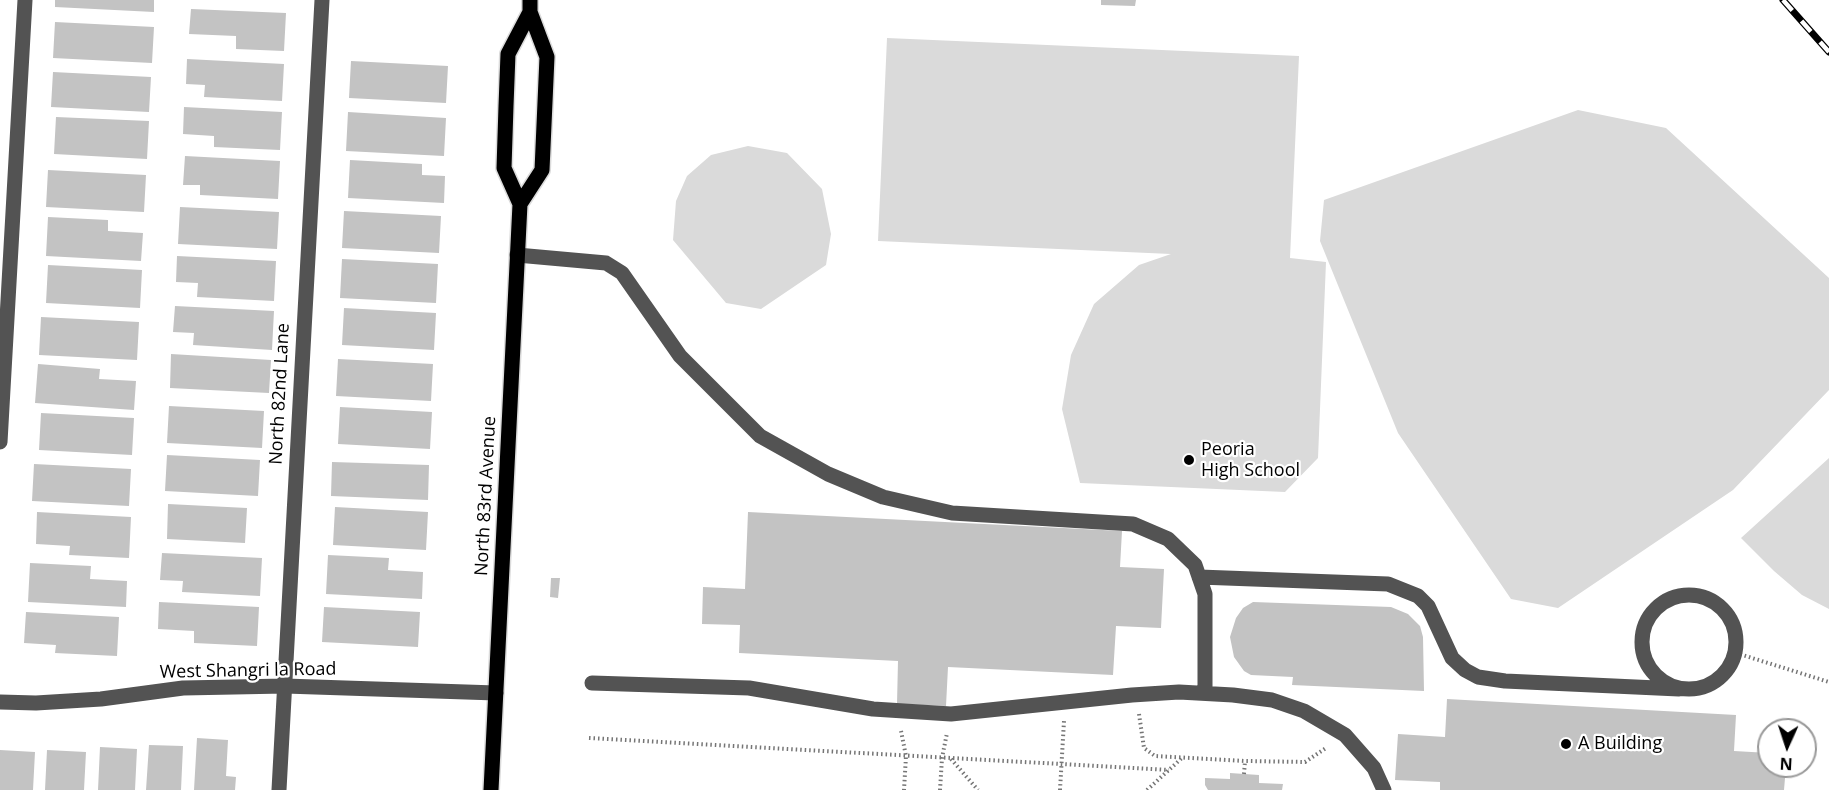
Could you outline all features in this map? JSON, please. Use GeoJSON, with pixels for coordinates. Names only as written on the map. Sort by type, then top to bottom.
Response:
{"type":"FeatureCollection","features":[{"type":"Feature","properties":{"kind":"main road","name":"North 83rd Avenue"},"geometry":{"type":"LineString","coordinates":[[520,204],[542,170],[547,57],[530,6]]}},
{"type":"Feature","properties":{"kind":"main road","name":"North 83rd Avenue"},"geometry":{"type":"LineString","coordinates":[[491,790],[520,204],[504,168],[508,54],[530,6]]}},
{"type":"Feature","properties":{"kind":"street"},"geometry":{"type":"LineString","coordinates":[[0,442],[25,0]]}},
{"type":"Feature","properties":{"kind":"street","name":"North 82nd Lane"},"geometry":{"type":"LineString","coordinates":[[279,790],[322,0]]}},
{"type":"Feature","properties":{"kind":"street"},"geometry":{"type":"LineString","coordinates":[[517,255],[606,263],[622,273],[680,356],[760,436],[828,474],[883,497],[952,513],[1133,524],[1168,539],[1195,566],[1205,594],[1205,693]]}},
{"type":"Feature","properties":{"kind":"street"},"geometry":{"type":"LineString","coordinates":[[1199,578],[1388,584],[1418,596],[1428,606],[1452,658],[1465,670],[1478,677],[1505,681],[1694,690],[1708,686],[1721,678],[1731,667],[1736,653],[1737,638],[1734,624],[1726,611],[1715,602],[1701,596],[1686,595],[1671,598],[1658,606],[1648,618],[1643,632],[1641,647],[1654,674],[1666,684],[1679,689]]}},
{"type":"Feature","properties":{"kind":"street"},"geometry":{"type":"LineString","coordinates":[[592,683],[749,688],[873,709],[951,714],[1179,692],[1272,700],[1304,711],[1346,735],[1374,768],[1384,790]]}},
{"type":"Feature","properties":{"kind":"street","name":"West Shangri la Road"},"geometry":{"type":"LineString","coordinates":[[0,702],[36,703],[101,699],[183,688],[285,686],[496,693]]}},
{"type":"Feature","properties":{"kind":"path"},"geometry":{"type":"LineString","coordinates":[[1736,653],[1829,682]]}},
{"type":"Feature","properties":{"kind":"path"},"geometry":{"type":"LineString","coordinates":[[1137,695],[1144,748],[1155,756],[1305,762],[1324,750],[1341,732]]}},
{"type":"Feature","properties":{"kind":"path"},"geometry":{"type":"LineString","coordinates":[[1060,790],[1065,702]]}},
{"type":"Feature","properties":{"kind":"path"},"geometry":{"type":"LineString","coordinates":[[898,711],[906,756],[904,790]]}},
{"type":"Feature","properties":{"kind":"path"},"geometry":{"type":"LineString","coordinates":[[940,790],[942,758],[951,714]]}},
{"type":"Feature","properties":{"kind":"path"},"geometry":{"type":"LineString","coordinates":[[589,738],[1169,771]]}},
{"type":"Feature","properties":{"kind":"path"},"geometry":{"type":"LineString","coordinates":[[1147,790],[1184,757]]}},
{"type":"Feature","properties":{"kind":"path"},"geometry":{"type":"LineString","coordinates":[[950,758],[978,790]]}},
{"type":"Feature","properties":{"kind":"path"},"geometry":{"type":"LineString","coordinates":[[1244,774],[1245,761]]}},
{"type":"Feature","properties":{"kind":"shaded area"},"geometry":{"type":"Polygon","coordinates":[[[887,38],[1299,56],[1290,258],[1326,262],[1318,458],[1285,492],[1080,483],[1062,409],[1071,355],[1094,304],[1139,265],[1171,254],[878,241],[887,38]]]}},
{"type":"Feature","properties":{"kind":"shaded area"},"geometry":{"type":"Polygon","coordinates":[[[1578,110],[1666,128],[1829,278],[1829,390],[1733,490],[1558,608],[1511,599],[1398,433],[1320,241],[1324,200],[1578,110]]]}},
{"type":"Feature","properties":{"kind":"shaded area"},"geometry":{"type":"Polygon","coordinates":[[[748,146],[787,153],[822,189],[831,234],[826,265],[761,309],[726,303],[673,240],[676,201],[687,176],[711,155],[748,146]]]}},
{"type":"Feature","properties":{"kind":"shaded area"},"geometry":{"type":"Polygon","coordinates":[[[1829,458],[1829,609],[1802,595],[1741,538],[1829,458]]]}},
{"type":"Feature","properties":{"kind":"building"},"geometry":{"type":"Polygon","coordinates":[[[55,0],[154,0],[154,12],[55,7],[55,0]]]}},
{"type":"Feature","properties":{"kind":"building"},"geometry":{"type":"Polygon","coordinates":[[[1101,0],[1136,0],[1135,6],[1101,5],[1101,0]]]}},
{"type":"Feature","properties":{"kind":"building"},"geometry":{"type":"Polygon","coordinates":[[[191,9],[286,13],[284,51],[236,49],[236,36],[189,34],[191,9]]]}},
{"type":"Feature","properties":{"kind":"building"},"geometry":{"type":"Polygon","coordinates":[[[55,22],[154,27],[152,63],[53,58],[55,22]]]}},
{"type":"Feature","properties":{"kind":"building"},"geometry":{"type":"Polygon","coordinates":[[[187,59],[284,64],[282,101],[204,97],[205,85],[186,84],[187,59]]]}},
{"type":"Feature","properties":{"kind":"building"},"geometry":{"type":"Polygon","coordinates":[[[351,61],[448,66],[446,103],[349,98],[351,61]]]}},
{"type":"Feature","properties":{"kind":"building"},"geometry":{"type":"Polygon","coordinates":[[[53,72],[151,77],[149,112],[51,107],[53,72]]]}},
{"type":"Feature","properties":{"kind":"building"},"geometry":{"type":"Polygon","coordinates":[[[184,107],[282,112],[280,150],[214,147],[214,136],[183,134],[184,107]]]}},
{"type":"Feature","properties":{"kind":"building"},"geometry":{"type":"Polygon","coordinates":[[[348,112],[446,118],[444,156],[346,151],[348,112]]]}},
{"type":"Feature","properties":{"kind":"building"},"geometry":{"type":"Polygon","coordinates":[[[56,117],[149,121],[147,159],[54,154],[56,117]]]}},
{"type":"Feature","properties":{"kind":"building"},"geometry":{"type":"Polygon","coordinates":[[[185,156],[280,161],[278,199],[200,195],[200,185],[183,185],[185,156]]]}},
{"type":"Feature","properties":{"kind":"building"},"geometry":{"type":"Polygon","coordinates":[[[350,160],[422,164],[422,175],[445,176],[444,203],[348,198],[350,160]]]}},
{"type":"Feature","properties":{"kind":"building"},"geometry":{"type":"Polygon","coordinates":[[[48,170],[146,175],[144,212],[46,207],[48,170]]]}},
{"type":"Feature","properties":{"kind":"building"},"geometry":{"type":"Polygon","coordinates":[[[180,207],[279,212],[277,249],[178,244],[180,207]]]}},
{"type":"Feature","properties":{"kind":"building"},"geometry":{"type":"Polygon","coordinates":[[[344,211],[441,216],[439,253],[342,248],[344,211]]]}},
{"type":"Feature","properties":{"kind":"building"},"geometry":{"type":"Polygon","coordinates":[[[48,217],[108,220],[108,231],[143,233],[141,261],[46,256],[48,217]]]}},
{"type":"Feature","properties":{"kind":"building"},"geometry":{"type":"Polygon","coordinates":[[[177,256],[276,261],[274,301],[197,297],[198,283],[176,282],[177,256]]]}},
{"type":"Feature","properties":{"kind":"building"},"geometry":{"type":"Polygon","coordinates":[[[342,259],[438,264],[436,303],[340,298],[342,259]]]}},
{"type":"Feature","properties":{"kind":"building"},"geometry":{"type":"Polygon","coordinates":[[[48,265],[142,270],[140,308],[46,303],[48,265]]]}},
{"type":"Feature","properties":{"kind":"building"},"geometry":{"type":"Polygon","coordinates":[[[175,306],[274,311],[272,350],[193,345],[194,333],[173,332],[175,306]]]}},
{"type":"Feature","properties":{"kind":"building"},"geometry":{"type":"Polygon","coordinates":[[[344,308],[436,313],[434,350],[342,345],[344,308]]]}},
{"type":"Feature","properties":{"kind":"building"},"geometry":{"type":"Polygon","coordinates":[[[41,317],[139,322],[137,360],[39,355],[41,317]]]}},
{"type":"Feature","properties":{"kind":"building"},"geometry":{"type":"Polygon","coordinates":[[[171,354],[271,360],[269,393],[170,388],[171,354]]]}},
{"type":"Feature","properties":{"kind":"building"},"geometry":{"type":"Polygon","coordinates":[[[338,359],[433,364],[431,401],[336,396],[338,359]]]}},
{"type":"Feature","properties":{"kind":"building"},"geometry":{"type":"Polygon","coordinates":[[[38,364],[100,369],[99,379],[136,381],[134,410],[35,403],[38,364]]]}},
{"type":"Feature","properties":{"kind":"building"},"geometry":{"type":"Polygon","coordinates":[[[169,406],[264,411],[262,448],[167,443],[169,406]]]}},
{"type":"Feature","properties":{"kind":"building"},"geometry":{"type":"Polygon","coordinates":[[[340,407],[432,412],[430,449],[338,444],[340,407]]]}},
{"type":"Feature","properties":{"kind":"building"},"geometry":{"type":"Polygon","coordinates":[[[41,413],[134,418],[132,455],[39,450],[41,413]]]}},
{"type":"Feature","properties":{"kind":"building"},"geometry":{"type":"Polygon","coordinates":[[[167,455],[260,460],[258,496],[165,491],[167,455]]]}},
{"type":"Feature","properties":{"kind":"building"},"geometry":{"type":"Polygon","coordinates":[[[332,462],[429,465],[428,500],[331,496],[332,462]]]}},
{"type":"Feature","properties":{"kind":"building"},"geometry":{"type":"Polygon","coordinates":[[[34,464],[131,469],[129,506],[32,501],[34,464]]]}},
{"type":"Feature","properties":{"kind":"building"},"geometry":{"type":"Polygon","coordinates":[[[168,504],[247,508],[245,543],[167,539],[168,504]]]}},
{"type":"Feature","properties":{"kind":"building"},"geometry":{"type":"Polygon","coordinates":[[[335,507],[428,512],[426,550],[333,545],[335,507]]]}},
{"type":"Feature","properties":{"kind":"building"},"geometry":{"type":"Polygon","coordinates":[[[37,512],[131,517],[129,558],[69,555],[70,546],[36,544],[37,512]]]}},
{"type":"Feature","properties":{"kind":"building"},"geometry":{"type":"Polygon","coordinates":[[[748,512],[1122,531],[1120,567],[1164,569],[1161,628],[1116,626],[1113,675],[948,667],[946,706],[897,704],[898,661],[739,653],[740,625],[702,624],[703,587],[745,589],[748,512]]]}},
{"type":"Feature","properties":{"kind":"building"},"geometry":{"type":"Polygon","coordinates":[[[162,553],[262,558],[260,596],[182,592],[183,581],[160,580],[162,553]]]}},
{"type":"Feature","properties":{"kind":"building"},"geometry":{"type":"Polygon","coordinates":[[[328,555],[389,558],[388,570],[423,572],[422,599],[326,594],[328,555]]]}},
{"type":"Feature","properties":{"kind":"building"},"geometry":{"type":"Polygon","coordinates":[[[30,563],[91,566],[90,579],[127,581],[126,607],[28,602],[30,563]]]}},
{"type":"Feature","properties":{"kind":"building"},"geometry":{"type":"Polygon","coordinates":[[[551,578],[560,578],[558,598],[550,597],[551,578]]]}},
{"type":"Feature","properties":{"kind":"building"},"geometry":{"type":"Polygon","coordinates":[[[159,602],[259,607],[257,646],[194,643],[194,631],[158,629],[159,602]]]}},
{"type":"Feature","properties":{"kind":"building"},"geometry":{"type":"Polygon","coordinates":[[[1253,602],[1391,607],[1408,614],[1420,626],[1423,637],[1424,691],[1292,685],[1293,677],[1251,675],[1244,671],[1234,657],[1230,637],[1236,618],[1243,608],[1253,602]]]}},
{"type":"Feature","properties":{"kind":"building"},"geometry":{"type":"Polygon","coordinates":[[[324,607],[420,612],[418,647],[322,642],[324,607]]]}},
{"type":"Feature","properties":{"kind":"building"},"geometry":{"type":"Polygon","coordinates":[[[26,612],[119,617],[117,656],[55,653],[56,645],[24,643],[26,612]]]}},
{"type":"Feature","properties":{"kind":"building","name":"A Building"},"geometry":{"type":"Polygon","coordinates":[[[1447,699],[1736,715],[1734,751],[1757,752],[1757,778],[1785,778],[1784,790],[1440,790],[1440,782],[1395,780],[1398,734],[1445,737],[1447,699]]]}},
{"type":"Feature","properties":{"kind":"building"},"geometry":{"type":"Polygon","coordinates":[[[197,738],[228,740],[226,776],[236,777],[235,790],[194,790],[197,738]]]}},
{"type":"Feature","properties":{"kind":"building"},"geometry":{"type":"Polygon","coordinates":[[[149,745],[183,746],[181,790],[146,790],[149,745]]]}},
{"type":"Feature","properties":{"kind":"building"},"geometry":{"type":"Polygon","coordinates":[[[100,747],[137,749],[135,790],[98,790],[100,747]]]}},
{"type":"Feature","properties":{"kind":"building"},"geometry":{"type":"Polygon","coordinates":[[[0,750],[35,752],[33,790],[0,790],[0,750]]]}},
{"type":"Feature","properties":{"kind":"building"},"geometry":{"type":"Polygon","coordinates":[[[47,750],[86,752],[84,790],[45,790],[47,750]]]}},
{"type":"Feature","properties":{"kind":"building"},"geometry":{"type":"Polygon","coordinates":[[[1230,773],[1259,775],[1259,783],[1283,784],[1282,790],[1208,790],[1205,778],[1230,779],[1230,773]]]}},
{"type":"Feature","properties":{"kind":"railway"},"geometry":{"type":"LineString","coordinates":[[1783,0],[1829,52]]}},
{"type":"Feature","properties":{"kind":"place","name":"Peoria High School"},"geometry":{"type":"Point","coordinates":[1189,460]}},
{"type":"Feature","properties":{"kind":"place","name":"A Building"},"geometry":{"type":"Point","coordinates":[1566,744]}}]}
